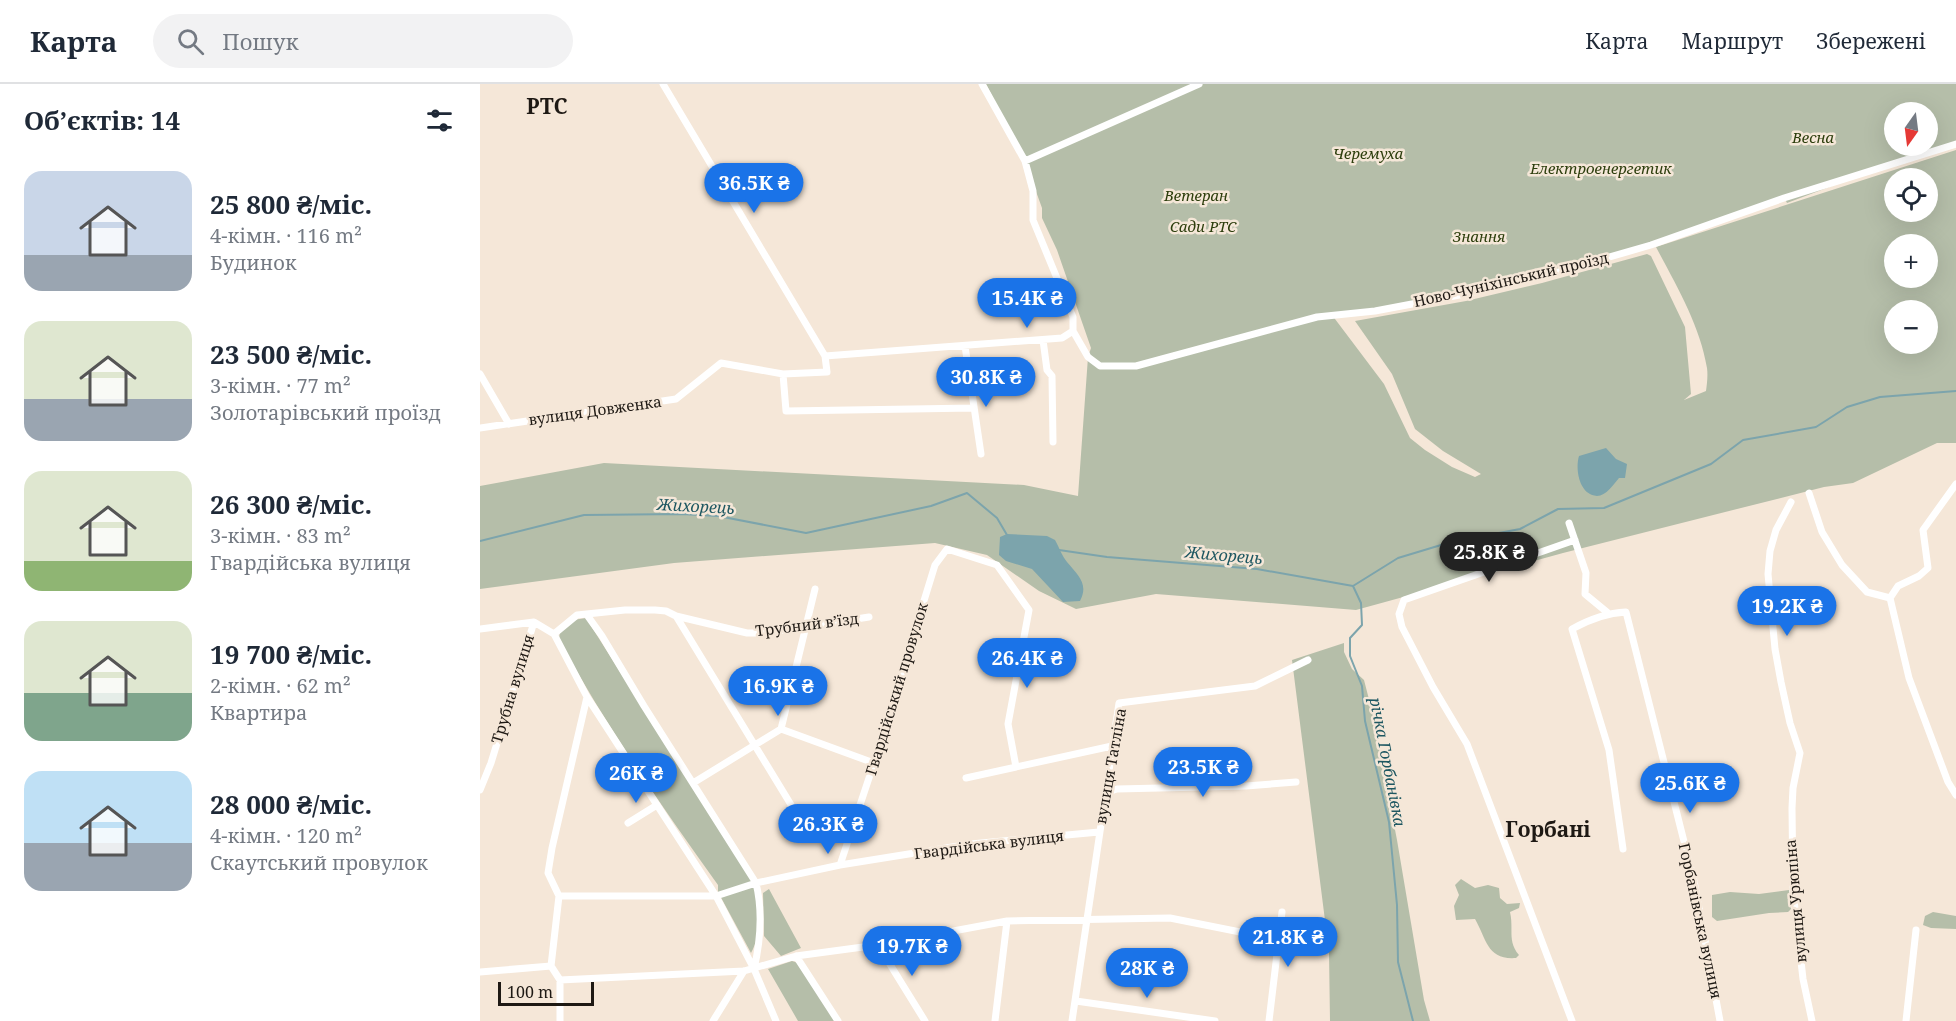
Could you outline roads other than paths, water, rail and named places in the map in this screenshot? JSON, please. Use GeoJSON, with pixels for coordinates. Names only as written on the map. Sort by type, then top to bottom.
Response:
{"type":"FeatureCollection","features":[{"type":"Feature","properties":{"kind":"street"},"geometry":{"type":"LineString","coordinates":[[663,84],[825,356],[1043,340],[1062,338],[1073,332],[1073,317],[1033,220],[1034,191],[1025,161],[982,84]]}},
{"type":"Feature","properties":{"kind":"street"},"geometry":{"type":"LineString","coordinates":[[1025,161],[1199,84]]}},
{"type":"Feature","properties":{"kind":"street","name":"Ново-Чуніхінський проїзд"},"geometry":{"type":"LineString","coordinates":[[1073,332],[1088,357],[1100,366],[1136,366],[1317,316],[1375,311],[1470,293],[1554,273],[1650,245],[1784,198],[1956,144]]}},
{"type":"Feature","properties":{"kind":"street"},"geometry":{"type":"LineString","coordinates":[[1043,340],[1047,370],[1052,376],[1053,442]]}},
{"type":"Feature","properties":{"kind":"street"},"geometry":{"type":"LineString","coordinates":[[965,346],[981,454]]}},
{"type":"Feature","properties":{"kind":"street","name":"вулиця Довженка"},"geometry":{"type":"LineString","coordinates":[[480,428],[676,399],[721,363],[783,374],[827,372],[825,356]]}},
{"type":"Feature","properties":{"kind":"street"},"geometry":{"type":"LineString","coordinates":[[480,374],[509,424]]}},
{"type":"Feature","properties":{"kind":"street"},"geometry":{"type":"LineString","coordinates":[[783,374],[786,411],[974,408]]}},
{"type":"Feature","properties":{"kind":"street"},"geometry":{"type":"LineString","coordinates":[[1956,484],[1923,530],[1929,561],[1928,568],[1919,576],[1898,586],[1890,598],[1909,678],[1948,782],[1956,795]]}},
{"type":"Feature","properties":{"kind":"street"},"geometry":{"type":"LineString","coordinates":[[1809,493],[1822,532],[1842,566],[1867,592],[1890,598]]}},
{"type":"Feature","properties":{"kind":"street","name":"вулиця Урюпіна"},"geometry":{"type":"LineString","coordinates":[[1791,502],[1776,530],[1770,551],[1768,574],[1780,682],[1800,753],[1793,788],[1792,891],[1803,979],[1812,1021]]}},
{"type":"Feature","properties":{"kind":"street"},"geometry":{"type":"LineString","coordinates":[[1569,523],[1586,573],[1585,594],[1608,613]]}},
{"type":"Feature","properties":{"kind":"street"},"geometry":{"type":"LineString","coordinates":[[1572,1021],[1467,744],[1433,687],[1402,627],[1400,614],[1404,600],[1575,540]]}},
{"type":"Feature","properties":{"kind":"street","name":"Гвардійський провулок"},"geometry":{"type":"LineString","coordinates":[[840,865],[935,566],[947,549],[996,565],[1029,610],[1008,724],[1016,767]]}},
{"type":"Feature","properties":{"kind":"street"},"geometry":{"type":"LineString","coordinates":[[693,783],[782,729],[815,589]]}},
{"type":"Feature","properties":{"kind":"street","name":"Трубний в’їзд"},"geometry":{"type":"LineString","coordinates":[[554,634],[577,615],[625,610],[666,611],[676,616],[747,633],[766,633],[869,617]]}},
{"type":"Feature","properties":{"kind":"street","name":"Горбанівська вулиця"},"geometry":{"type":"LineString","coordinates":[[1608,613],[1626,612],[1694,881],[1720,1021]]}},
{"type":"Feature","properties":{"kind":"street"},"geometry":{"type":"LineString","coordinates":[[1608,613],[1572,629],[1609,750],[1623,849]]}},
{"type":"Feature","properties":{"kind":"street"},"geometry":{"type":"LineString","coordinates":[[587,615],[756,883],[761,904],[760,940],[754,969]]}},
{"type":"Feature","properties":{"kind":"street"},"geometry":{"type":"LineString","coordinates":[[676,616],[793,808]]}},
{"type":"Feature","properties":{"kind":"street"},"geometry":{"type":"LineString","coordinates":[[480,629],[534,622],[554,634],[587,697],[716,896],[754,969],[776,1021]]}},
{"type":"Feature","properties":{"kind":"street","name":"Трубна вулиця"},"geometry":{"type":"LineString","coordinates":[[480,790],[491,763],[534,622]]}},
{"type":"Feature","properties":{"kind":"street","name":"вулиця Татліна"},"geometry":{"type":"LineString","coordinates":[[1072,1021],[1089,919],[1099,832],[1119,703],[1255,686],[1308,660]]}},
{"type":"Feature","properties":{"kind":"street"},"geometry":{"type":"LineString","coordinates":[[560,1021],[560,980],[551,966],[560,896],[548,873],[587,697]]}},
{"type":"Feature","properties":{"kind":"street"},"geometry":{"type":"LineString","coordinates":[[782,729],[874,763]]}},
{"type":"Feature","properties":{"kind":"street"},"geometry":{"type":"LineString","coordinates":[[966,778],[1112,746]]}},
{"type":"Feature","properties":{"kind":"street"},"geometry":{"type":"LineString","coordinates":[[1105,793],[1117,789],[1246,786],[1296,782]]}},
{"type":"Feature","properties":{"kind":"street"},"geometry":{"type":"LineString","coordinates":[[628,823],[657,806]]}},
{"type":"Feature","properties":{"kind":"street","name":"Гвардійська вулиця"},"geometry":{"type":"LineString","coordinates":[[560,896],[716,896],[756,883],[840,865],[971,844],[1099,832]]}},
{"type":"Feature","properties":{"kind":"street"},"geometry":{"type":"LineString","coordinates":[[1269,1021],[1280,940],[1281,912]]}},
{"type":"Feature","properties":{"kind":"street"},"geometry":{"type":"LineString","coordinates":[[560,980],[744,971],[796,956],[878,945],[1007,921],[1170,918],[1280,940]]}},
{"type":"Feature","properties":{"kind":"street"},"geometry":{"type":"LineString","coordinates":[[995,1021],[1007,921]]}},
{"type":"Feature","properties":{"kind":"street"},"geometry":{"type":"LineString","coordinates":[[1906,1021],[1916,930]]}},
{"type":"Feature","properties":{"kind":"street"},"geometry":{"type":"LineString","coordinates":[[878,945],[925,1021]]}},
{"type":"Feature","properties":{"kind":"street"},"geometry":{"type":"LineString","coordinates":[[796,956],[838,1021]]}},
{"type":"Feature","properties":{"kind":"street"},"geometry":{"type":"LineString","coordinates":[[480,972],[551,966]]}},
{"type":"Feature","properties":{"kind":"street"},"geometry":{"type":"LineString","coordinates":[[713,1021],[744,971]]}},
{"type":"Feature","properties":{"kind":"street"},"geometry":{"type":"LineString","coordinates":[[1076,1001],[1215,1021]]}},
{"type":"Feature","properties":{"kind":"water"},"geometry":{"type":"Polygon","coordinates":[[[1606,448],[1616,459],[1627,464],[1625,478],[1619,478],[1604,494],[1591,495],[1580,481],[1579,456],[1606,448]]]}},
{"type":"Feature","properties":{"kind":"water"},"geometry":{"type":"Polygon","coordinates":[[[1007,534],[1047,536],[1055,540],[1065,560],[1081,580],[1083,590],[1080,601],[1063,602],[1032,569],[1006,561],[999,555],[1000,537],[1007,534]]]}},
{"type":"Feature","properties":{"kind":"waterway","name":"Жихорець"},"geometry":{"type":"LineString","coordinates":[[1059,550],[1107,557],[1257,569],[1353,586],[1398,558],[1451,542],[1520,529],[1558,509],[1604,508],[1711,464],[1743,440],[1816,427],[1847,407],[1880,397],[1956,391]]}},
{"type":"Feature","properties":{"kind":"waterway","name":"Жихорець"},"geometry":{"type":"LineString","coordinates":[[480,541],[584,515],[718,516],[806,533],[931,506],[967,493],[997,518],[1007,535]]}},
{"type":"Feature","properties":{"kind":"waterway","name":"річка Горбанівка"},"geometry":{"type":"LineString","coordinates":[[1353,586],[1361,603],[1362,625],[1350,638],[1350,656],[1362,686],[1365,721],[1389,822],[1397,905],[1398,962],[1413,1021]]}},
{"type":"Feature","properties":{"kind":"district","name":"РТС"},"geometry":{"type":"Point","coordinates":[547,107]}},
{"type":"Feature","properties":{"kind":"district","name":"Горбані"},"geometry":{"type":"Point","coordinates":[1548,830]}},
{"type":"Feature","properties":{"kind":"park label","name":"Весна"},"geometry":{"type":"Point","coordinates":[1813,138]}},
{"type":"Feature","properties":{"kind":"park label","name":"Черемуха"},"geometry":{"type":"Point","coordinates":[1368,154]}},
{"type":"Feature","properties":{"kind":"park label","name":"Електроенергетик"},"geometry":{"type":"Point","coordinates":[1601,169]}},
{"type":"Feature","properties":{"kind":"park label","name":"Ветеран"},"geometry":{"type":"Point","coordinates":[1196,196]}},
{"type":"Feature","properties":{"kind":"park label","name":"Сади РТС"},"geometry":{"type":"Point","coordinates":[1203,227]}},
{"type":"Feature","properties":{"kind":"park label","name":"Знання"},"geometry":{"type":"Point","coordinates":[1479,237]}}]}
